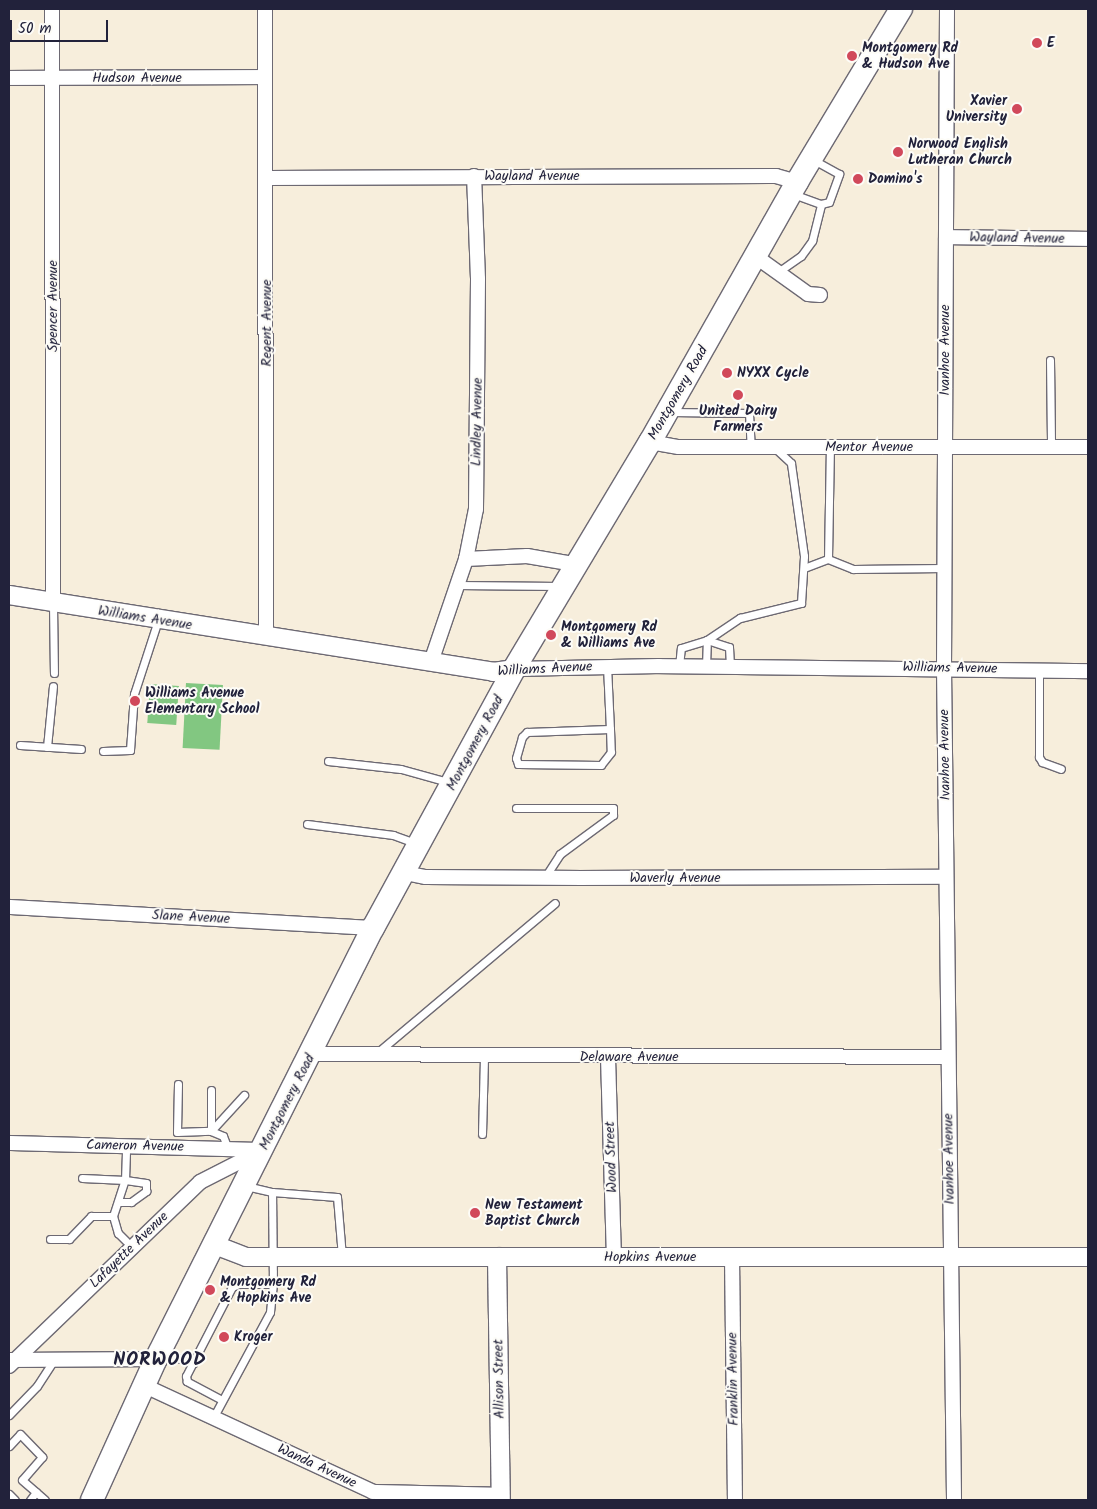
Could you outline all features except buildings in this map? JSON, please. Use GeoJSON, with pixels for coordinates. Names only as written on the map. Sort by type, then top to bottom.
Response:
{"type":"FeatureCollection","features":[{"type":"Feature","properties":{"kind":"main road","name":"Montgomery Road"},"geometry":{"type":"LineString","coordinates":[[92,1500],[158,1356],[312,1054],[373,928],[405,873],[514,669],[574,564],[668,412],[794,188],[901,9]]}},
{"type":"Feature","properties":{"kind":"street","name":"Spencer Avenue"},"geometry":{"type":"LineString","coordinates":[[52,9],[54,604]]}},
{"type":"Feature","properties":{"kind":"street","name":"Regent Avenue"},"geometry":{"type":"LineString","coordinates":[[265,9],[266,637]]}},
{"type":"Feature","properties":{"kind":"street","name":"Ivanhoe Avenue"},"geometry":{"type":"LineString","coordinates":[[947,9],[944,668],[947,1057],[954,1500]]}},
{"type":"Feature","properties":{"kind":"street","name":"Hudson Avenue"},"geometry":{"type":"LineString","coordinates":[[9,78],[265,77]]}},
{"type":"Feature","properties":{"kind":"street","name":"Lindley Avenue"},"geometry":{"type":"LineString","coordinates":[[431,662],[466,558],[476,509],[478,279],[474,176]]}},
{"type":"Feature","properties":{"kind":"street","name":"Wayland Avenue"},"geometry":{"type":"LineString","coordinates":[[266,178],[776,176],[794,188]]}},
{"type":"Feature","properties":{"kind":"street","name":"Wayland Avenue"},"geometry":{"type":"LineString","coordinates":[[946,237],[1088,239]]}},
{"type":"Feature","properties":{"kind":"street"},"geometry":{"type":"LineString","coordinates":[[756,256],[808,294],[820,295]]}},
{"type":"Feature","properties":{"kind":"street","name":"Mentor Avenue"},"geometry":{"type":"LineString","coordinates":[[650,442],[679,447],[1088,447]]}},
{"type":"Feature","properties":{"kind":"street"},"geometry":{"type":"LineString","coordinates":[[466,558],[527,556],[574,564]]}},
{"type":"Feature","properties":{"kind":"street","name":"Williams Avenue"},"geometry":{"type":"LineString","coordinates":[[9,595],[54,604],[493,672],[514,669],[607,666],[944,668],[1088,671]]}},
{"type":"Feature","properties":{"kind":"street","name":"Waverly Avenue"},"geometry":{"type":"LineString","coordinates":[[405,873],[426,877],[946,877]]}},
{"type":"Feature","properties":{"kind":"street","name":"Slane Avenue"},"geometry":{"type":"LineString","coordinates":[[9,907],[373,928]]}},
{"type":"Feature","properties":{"kind":"street","name":"Delaware Avenue"},"geometry":{"type":"LineString","coordinates":[[312,1054],[484,1057],[947,1057]]}},
{"type":"Feature","properties":{"kind":"street","name":"Wood Street"},"geometry":{"type":"LineString","coordinates":[[608,1057],[614,1257]]}},
{"type":"Feature","properties":{"kind":"street","name":"Cameron Avenue"},"geometry":{"type":"LineString","coordinates":[[9,1143],[262,1150]]}},
{"type":"Feature","properties":{"kind":"street","name":"Lafayette Avenue"},"geometry":{"type":"LineString","coordinates":[[11,1362],[200,1182],[262,1150]]}},
{"type":"Feature","properties":{"kind":"street","name":"Hopkins Avenue"},"geometry":{"type":"LineString","coordinates":[[215,1245],[240,1256],[271,1257],[1088,1257]]}},
{"type":"Feature","properties":{"kind":"street","name":"Allison Street"},"geometry":{"type":"LineString","coordinates":[[497,1257],[501,1498]]}},
{"type":"Feature","properties":{"kind":"street","name":"Franklin Avenue"},"geometry":{"type":"LineString","coordinates":[[732,1257],[735,1500]]}},
{"type":"Feature","properties":{"kind":"street"},"geometry":{"type":"LineString","coordinates":[[11,1362],[158,1356]]}},
{"type":"Feature","properties":{"kind":"street","name":"Wanda Avenue"},"geometry":{"type":"LineString","coordinates":[[144,1386],[373,1492],[501,1498]]}},
{"type":"Feature","properties":{"kind":"lane"},"geometry":{"type":"LineString","coordinates":[[794,188],[821,204],[829,202],[839,174],[812,158]]}},
{"type":"Feature","properties":{"kind":"lane"},"geometry":{"type":"LineString","coordinates":[[778,272],[801,256],[812,242],[821,204]]}},
{"type":"Feature","properties":{"kind":"lane"},"geometry":{"type":"LineString","coordinates":[[1050,360],[1051,448]]}},
{"type":"Feature","properties":{"kind":"lane"},"geometry":{"type":"LineString","coordinates":[[668,412],[749,413],[751,447]]}},
{"type":"Feature","properties":{"kind":"lane"},"geometry":{"type":"LineString","coordinates":[[679,666],[680,648],[707,640],[740,618],[801,603],[804,568],[791,463],[774,447]]}},
{"type":"Feature","properties":{"kind":"lane"},"geometry":{"type":"LineString","coordinates":[[828,559],[830,447]]}},
{"type":"Feature","properties":{"kind":"lane"},"geometry":{"type":"LineString","coordinates":[[804,568],[828,559],[852,569],[944,568]]}},
{"type":"Feature","properties":{"kind":"lane"},"geometry":{"type":"LineString","coordinates":[[457,585],[562,586]]}},
{"type":"Feature","properties":{"kind":"lane"},"geometry":{"type":"LineString","coordinates":[[54,604],[54,673]]}},
{"type":"Feature","properties":{"kind":"lane"},"geometry":{"type":"LineString","coordinates":[[103,751],[130,750],[134,694],[158,620]]}},
{"type":"Feature","properties":{"kind":"lane"},"geometry":{"type":"LineString","coordinates":[[706,666],[707,640]]}},
{"type":"Feature","properties":{"kind":"lane"},"geometry":{"type":"LineString","coordinates":[[707,640],[729,647],[730,667]]}},
{"type":"Feature","properties":{"kind":"lane"},"geometry":{"type":"LineString","coordinates":[[607,666],[610,729],[611,752],[601,764],[518,764],[516,758],[522,737],[527,732],[610,729]]}},
{"type":"Feature","properties":{"kind":"lane"},"geometry":{"type":"LineString","coordinates":[[1040,669],[1039,757],[1042,762],[1061,769]]}},
{"type":"Feature","properties":{"kind":"lane"},"geometry":{"type":"LineString","coordinates":[[47,747],[53,686]]}},
{"type":"Feature","properties":{"kind":"lane"},"geometry":{"type":"LineString","coordinates":[[20,745],[81,749]]}},
{"type":"Feature","properties":{"kind":"lane"},"geometry":{"type":"LineString","coordinates":[[328,761],[401,770],[453,784]]}},
{"type":"Feature","properties":{"kind":"lane"},"geometry":{"type":"LineString","coordinates":[[516,808],[613,808],[613,815],[560,854],[545,877]]}},
{"type":"Feature","properties":{"kind":"lane"},"geometry":{"type":"LineString","coordinates":[[307,824],[393,834],[420,845]]}},
{"type":"Feature","properties":{"kind":"lane"},"geometry":{"type":"LineString","coordinates":[[374,1056],[555,903]]}},
{"type":"Feature","properties":{"kind":"lane"},"geometry":{"type":"LineString","coordinates":[[482,1134],[484,1057]]}},
{"type":"Feature","properties":{"kind":"lane"},"geometry":{"type":"LineString","coordinates":[[176,1147],[178,1084]]}},
{"type":"Feature","properties":{"kind":"lane"},"geometry":{"type":"LineString","coordinates":[[210,1090],[211,1130]]}},
{"type":"Feature","properties":{"kind":"lane"},"geometry":{"type":"LineString","coordinates":[[211,1130],[244,1095]]}},
{"type":"Feature","properties":{"kind":"lane"},"geometry":{"type":"LineString","coordinates":[[177,1132],[211,1130],[223,1136],[228,1149]]}},
{"type":"Feature","properties":{"kind":"lane"},"geometry":{"type":"LineString","coordinates":[[126,1145],[124,1180],[113,1216],[118,1233],[132,1247]]}},
{"type":"Feature","properties":{"kind":"lane"},"geometry":{"type":"LineString","coordinates":[[82,1178],[146,1183],[146,1192],[131,1202],[118,1202]]}},
{"type":"Feature","properties":{"kind":"lane"},"geometry":{"type":"LineString","coordinates":[[244,1185],[272,1192],[337,1197],[342,1257]]}},
{"type":"Feature","properties":{"kind":"lane"},"geometry":{"type":"LineString","coordinates":[[213,1418],[270,1312],[273,1284],[271,1257],[272,1192]]}},
{"type":"Feature","properties":{"kind":"lane"},"geometry":{"type":"LineString","coordinates":[[50,1239],[69,1240],[91,1216],[113,1216]]}},
{"type":"Feature","properties":{"kind":"lane"},"geometry":{"type":"LineString","coordinates":[[222,1400],[187,1381],[192,1363],[232,1287],[239,1284],[273,1284]]}},
{"type":"Feature","properties":{"kind":"lane"},"geometry":{"type":"LineString","coordinates":[[158,1356],[192,1363]]}},
{"type":"Feature","properties":{"kind":"lane"},"geometry":{"type":"LineString","coordinates":[[9,1415],[37,1386],[54,1360]]}},
{"type":"Feature","properties":{"kind":"lane"},"geometry":{"type":"LineString","coordinates":[[9,1446],[20,1434],[42,1457],[22,1480],[45,1500]]}},
{"type":"Feature","properties":{"kind":"lane"},"geometry":{"type":"LineString","coordinates":[[30,1500],[36,1492]]}},
{"type":"Feature","properties":{"kind":"lane"},"geometry":{"type":"LineString","coordinates":[[9,1494],[16,1500]]}},
{"type":"Feature","properties":{"kind":"green space"},"geometry":{"type":"Polygon","coordinates":[[[186,683],[223,685],[220,750],[183,748],[186,683]]]}},
{"type":"Feature","properties":{"kind":"green space"},"geometry":{"type":"Polygon","coordinates":[[[150,684],[179,686],[176,725],[147,723],[150,684]]]}},
{"type":"Feature","properties":{"kind":"place","name":"E"},"geometry":{"type":"Point","coordinates":[1037,43]}},
{"type":"Feature","properties":{"kind":"place","name":"Montgomery Rd & Hudson Ave"},"geometry":{"type":"Point","coordinates":[852,56]}},
{"type":"Feature","properties":{"kind":"place","name":"Xavier University"},"geometry":{"type":"Point","coordinates":[1017,109]}},
{"type":"Feature","properties":{"kind":"place","name":"Norwood English Lutheran Church"},"geometry":{"type":"Point","coordinates":[898,152]}},
{"type":"Feature","properties":{"kind":"place","name":"Domino's"},"geometry":{"type":"Point","coordinates":[858,179]}},
{"type":"Feature","properties":{"kind":"place","name":"NYXX Cycle"},"geometry":{"type":"Point","coordinates":[727,373]}},
{"type":"Feature","properties":{"kind":"place","name":"United Dairy Farmers"},"geometry":{"type":"Point","coordinates":[738,395]}},
{"type":"Feature","properties":{"kind":"place","name":"Montgomery Rd & Williams Ave"},"geometry":{"type":"Point","coordinates":[551,635]}},
{"type":"Feature","properties":{"kind":"place","name":"Williams Avenue Elementary School"},"geometry":{"type":"Point","coordinates":[135,701]}},
{"type":"Feature","properties":{"kind":"place","name":"New Testament Baptist Church"},"geometry":{"type":"Point","coordinates":[475,1213]}},
{"type":"Feature","properties":{"kind":"place","name":"Montgomery Rd & Hopkins Ave"},"geometry":{"type":"Point","coordinates":[210,1290]}},
{"type":"Feature","properties":{"kind":"place","name":"Kroger"},"geometry":{"type":"Point","coordinates":[224,1337]}},
{"type":"Feature","properties":{"kind":"district","name":"NORWOOD"},"geometry":{"type":"Point","coordinates":[160,1361]}}]}
